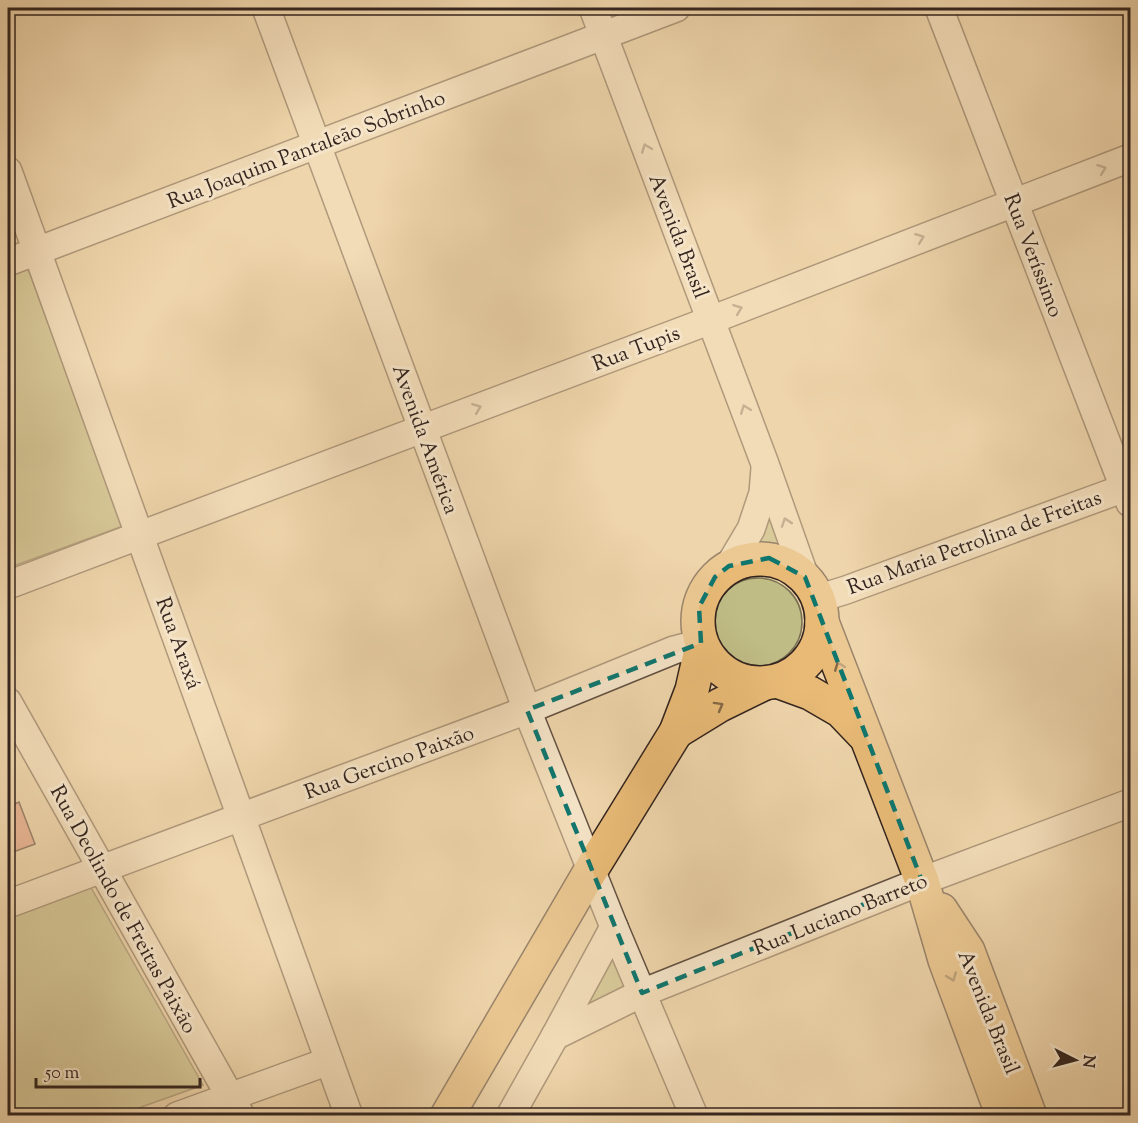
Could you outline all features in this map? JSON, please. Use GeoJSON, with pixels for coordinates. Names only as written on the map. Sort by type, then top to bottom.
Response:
{"type":"FeatureCollection","features":[{"type":"Feature","properties":{"kind":"main road"},"geometry":{"type":"LineString","coordinates":[[447,1116],[591,870],[676,732],[692,690],[694,641],[699,607],[705,591],[715,577],[729,566],[748,559],[769,558],[789,565],[815,599],[819,641],[809,659],[795,672],[720,705],[676,732]]}},
{"type":"Feature","properties":{"kind":"main road","name":"Avenida Brasil"},"geometry":{"type":"LineString","coordinates":[[815,599],[922,881],[945,960],[1003,1116]]}},
{"type":"Feature","properties":{"kind":"main road"},"geometry":{"type":"LineString","coordinates":[[694,641],[728,675],[746,682],[771,682]]}},
{"type":"Feature","properties":{"kind":"main road","name":"Avenida Brasil"},"geometry":{"type":"LineString","coordinates":[[771,682],[810,693],[841,711],[868,740]]}},
{"type":"Feature","properties":{"kind":"main road","name":"Avenida Brasil"},"geometry":{"type":"LineString","coordinates":[[922,881],[968,951],[1030,1116]]}},
{"type":"Feature","properties":{"kind":"street","name":"Avenida América"},"geometry":{"type":"LineString","coordinates":[[266,8],[527,710],[614,927],[694,1116]]}},
{"type":"Feature","properties":{"kind":"street","name":"Avenida Brasil"},"geometry":{"type":"LineString","coordinates":[[593,8],[815,599]]}},
{"type":"Feature","properties":{"kind":"street","name":"Rua Joaquim Pantaleão Sobrinho"},"geometry":{"type":"LineString","coordinates":[[8,262],[676,8]]}},
{"type":"Feature","properties":{"kind":"street","name":"Rua Veríssimo"},"geometry":{"type":"LineString","coordinates":[[939,8],[1013,202],[1129,492]]}},
{"type":"Feature","properties":{"kind":"street","name":"Rua Tupis"},"geometry":{"type":"LineString","coordinates":[[8,585],[711,320],[1131,158]]}},
{"type":"Feature","properties":{"kind":"street","name":"Rua Araxá"},"geometry":{"type":"LineString","coordinates":[[8,171],[349,1116]]}},
{"type":"Feature","properties":{"kind":"street","name":"Avenida Brasil"},"geometry":{"type":"LineString","coordinates":[[729,566],[752,530],[763,493],[765,464]]}},
{"type":"Feature","properties":{"kind":"street","name":"Rua Maria Petrolina de Freitas"},"geometry":{"type":"LineString","coordinates":[[815,599],[1129,492]]}},
{"type":"Feature","properties":{"kind":"street","name":"Rua Gercino Paixão"},"geometry":{"type":"LineString","coordinates":[[8,904],[527,710],[694,641]]}},
{"type":"Feature","properties":{"kind":"street","name":"Rua Deolindo de Freitas Paixão"},"geometry":{"type":"LineString","coordinates":[[8,702],[236,1106]]}},
{"type":"Feature","properties":{"kind":"street","name":"Rua Luciano Barreto"},"geometry":{"type":"LineString","coordinates":[[555,1036],[642,993],[922,881],[1131,803]]}},
{"type":"Feature","properties":{"kind":"street"},"geometry":{"type":"LineString","coordinates":[[510,1116],[614,927]]}},
{"type":"Feature","properties":{"kind":"street"},"geometry":{"type":"LineString","coordinates":[[177,1116],[236,1106],[329,1061]]}},
{"type":"Feature","properties":{"kind":"highlighted area"},"geometry":{"type":"Polygon","coordinates":[[[769,558],[805,577],[922,881],[642,993],[527,710],[701,643],[699,607],[715,577],[729,566],[769,558]]]}},
{"type":"Feature","properties":{"kind":"shaded area"},"geometry":{"type":"Polygon","coordinates":[[[28,269],[123,526],[8,568],[8,277],[28,269]]]}},
{"type":"Feature","properties":{"kind":"shaded area"},"geometry":{"type":"Polygon","coordinates":[[[770,511],[781,545],[768,542],[754,546],[770,511]]]}},
{"type":"Feature","properties":{"kind":"shaded area"},"geometry":{"type":"Polygon","coordinates":[[[758,578],[775,581],[789,591],[799,605],[802,622],[799,639],[789,653],[775,663],[758,666],[741,663],[727,653],[717,639],[714,622],[717,605],[727,591],[741,581],[758,578]]]}},
{"type":"Feature","properties":{"kind":"shaded area"},"geometry":{"type":"Polygon","coordinates":[[[89,884],[203,1085],[119,1115],[14,1115],[8,1097],[8,916],[89,884]]]}},
{"type":"Feature","properties":{"kind":"shaded area"},"geometry":{"type":"Polygon","coordinates":[[[613,952],[627,988],[574,1015],[613,952]]]}},
{"type":"Feature","properties":{"kind":"building"},"geometry":{"type":"Polygon","coordinates":[[[19,802],[35,844],[8,854],[8,807],[19,802]]]}}]}
